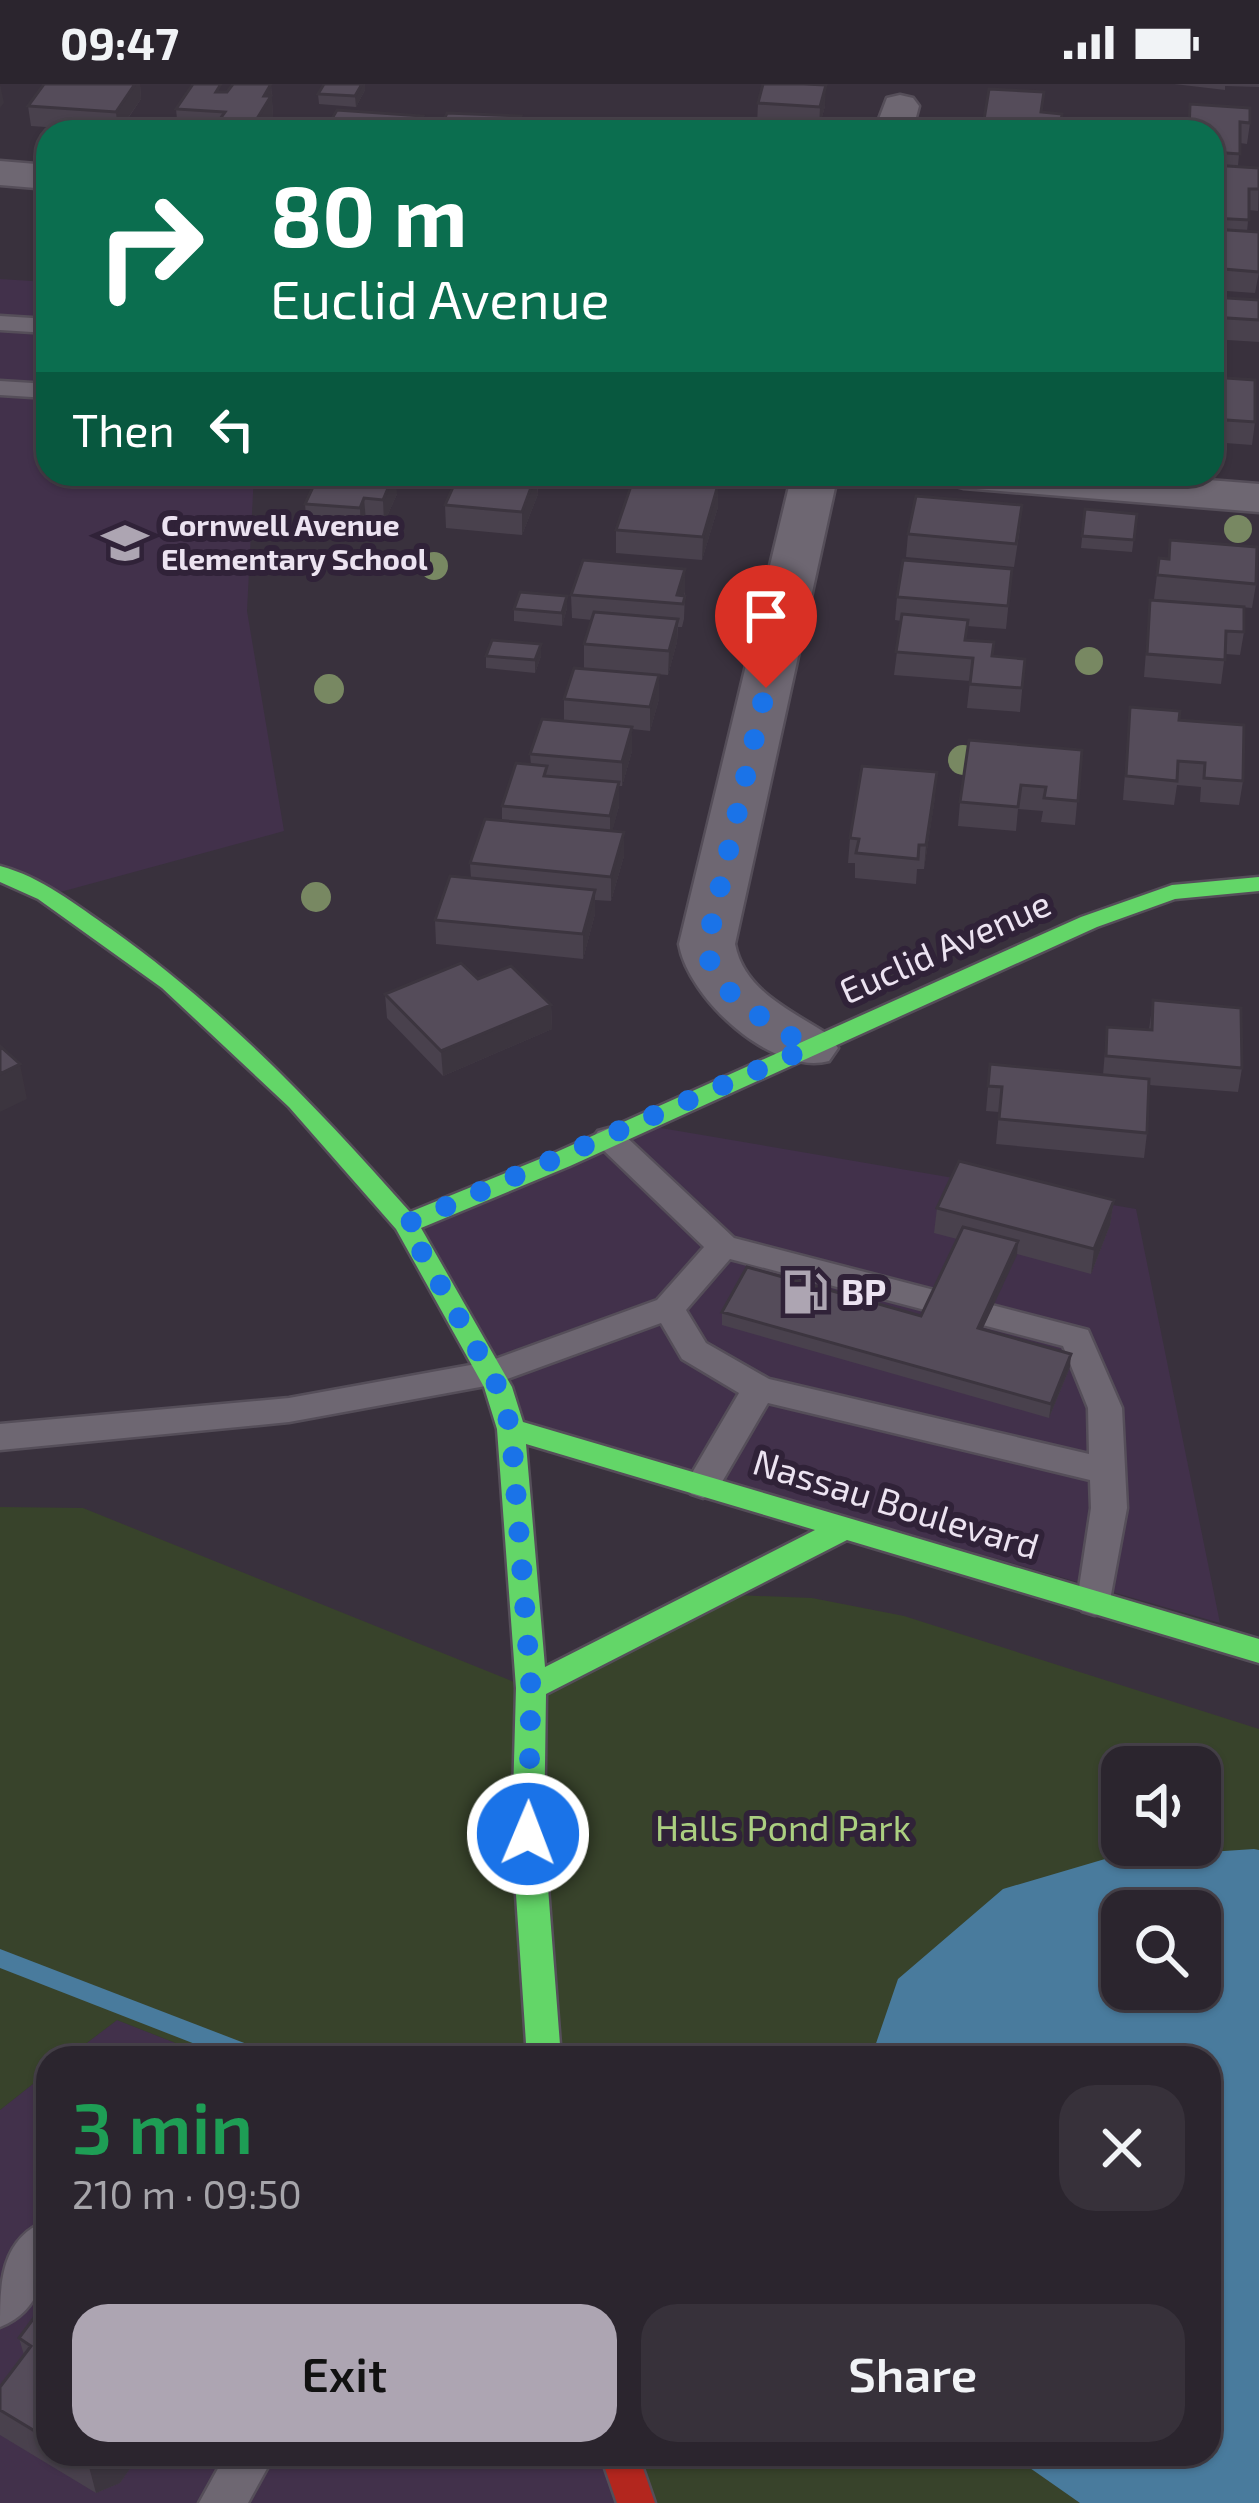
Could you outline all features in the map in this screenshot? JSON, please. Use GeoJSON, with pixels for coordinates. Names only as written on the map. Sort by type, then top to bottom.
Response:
{"type":"FeatureCollection","features":[{"type":"Feature","properties":{"kind":"main road"},"geometry":{"type":"LineString","coordinates":[[0,873],[46,894],[171,983],[298,1101],[406,1224],[491,1373],[511,1429],[531,1688],[528,1834],[543,2046]]}},
{"type":"Feature","properties":{"kind":"main road","name":"Euclid Avenue"},"geometry":{"type":"LineString","coordinates":[[406,1224],[1130,907],[1172,892],[1259,884]]}},
{"type":"Feature","properties":{"kind":"main road","name":"Nassau Boulevard"},"geometry":{"type":"LineString","coordinates":[[511,1429],[1259,1651]]}},
{"type":"Feature","properties":{"kind":"main road"},"geometry":{"type":"LineString","coordinates":[[531,1688],[847,1528]]}},
{"type":"Feature","properties":{"kind":"main road"},"geometry":{"type":"LineString","coordinates":[[623,2466],[635,2503]]}},
{"type":"Feature","properties":{"kind":"street"},"geometry":{"type":"LineString","coordinates":[[0,173],[36,175]]}},
{"type":"Feature","properties":{"kind":"street"},"geometry":{"type":"LineString","coordinates":[[808,1048],[718,983],[707,964],[707,944],[812,486]]}},
{"type":"Feature","properties":{"kind":"street"},"geometry":{"type":"LineString","coordinates":[[1112,486],[1259,498]]}},
{"type":"Feature","properties":{"kind":"lane"},"geometry":{"type":"LineString","coordinates":[[0,323],[36,325]]}},
{"type":"Feature","properties":{"kind":"lane"},"geometry":{"type":"LineString","coordinates":[[0,388],[36,390]]}},
{"type":"Feature","properties":{"kind":"lane"},"geometry":{"type":"LineString","coordinates":[[609,1138],[723,1246],[1076,1338],[1105,1408],[1109,1508],[1095,1601]]}},
{"type":"Feature","properties":{"kind":"lane"},"geometry":{"type":"LineString","coordinates":[[0,1437],[289,1410],[491,1373],[669,1308],[723,1246]]}},
{"type":"Feature","properties":{"kind":"lane"},"geometry":{"type":"LineString","coordinates":[[669,1308],[694,1351],[759,1389],[1108,1471]]}},
{"type":"Feature","properties":{"kind":"lane"},"geometry":{"type":"LineString","coordinates":[[703,1485],[759,1389]]}},
{"type":"Feature","properties":{"kind":"lane"},"geometry":{"type":"LineString","coordinates":[[0,2306],[36,2256]]}},
{"type":"Feature","properties":{"kind":"lane"},"geometry":{"type":"LineString","coordinates":[[222,2503],[245,2466]]}},
{"type":"Feature","properties":{"kind":"shaded area","name":"Cornwell Avenue Elementary School"},"geometry":{"type":"Polygon","coordinates":[[[0,279],[36,281],[36,486],[253,486],[247,611],[284,831],[42,897],[0,878],[0,279]]]}},
{"type":"Feature","properties":{"kind":"shaded area"},"geometry":{"type":"Polygon","coordinates":[[[655,1127],[1136,1209],[1220,1623],[515,1420],[412,1225],[655,1127]]]}},
{"type":"Feature","properties":{"kind":"shaded area"},"geometry":{"type":"Polygon","coordinates":[[[117,2020],[183,2046],[83,2046],[117,2020]]]}},
{"type":"Feature","properties":{"kind":"shaded area"},"geometry":{"type":"Polygon","coordinates":[[[36,2082],[36,2466],[615,2466],[627,2503],[0,2503],[0,2110],[36,2082]]]}},
{"type":"Feature","properties":{"kind":"green space","name":"Halls Pond Park"},"geometry":{"type":"Polygon","coordinates":[[[0,1507],[83,1508],[534,1690],[735,1595],[812,1598],[904,1616],[1259,1729],[1259,2503],[627,2503],[615,2466],[1221,2466],[1221,2046],[183,2046],[117,2020],[83,2046],[36,2046],[36,2082],[0,2110],[0,1507]]]}},
{"type":"Feature","properties":{"kind":"water"},"geometry":{"type":"Polygon","coordinates":[[[1259,1850],[1259,2503],[1080,2503],[1027,2466],[1221,2466],[1221,2046],[875,2046],[898,1979],[1003,1889],[1101,1860],[1101,1866],[1221,1866],[1221,1851],[1259,1850]]]}},
{"type":"Feature","properties":{"kind":"building"},"geometry":{"type":"Polygon","coordinates":[[[44,84],[135,84],[116,112],[28,106],[44,84]]]}},
{"type":"Feature","properties":{"kind":"building"},"geometry":{"type":"Polygon","coordinates":[[[193,84],[221,84],[216,92],[227,92],[233,84],[271,84],[264,96],[271,96],[256,120],[220,119],[225,112],[176,109],[193,84]]]}},
{"type":"Feature","properties":{"kind":"building"},"geometry":{"type":"Polygon","coordinates":[[[324,84],[362,84],[355,96],[318,94],[324,84]]]}},
{"type":"Feature","properties":{"kind":"building"},"geometry":{"type":"Polygon","coordinates":[[[763,84],[826,85],[820,107],[758,103],[763,84]]]}},
{"type":"Feature","properties":{"kind":"building"},"geometry":{"type":"Polygon","coordinates":[[[989,89],[1044,92],[1041,112],[1062,114],[1061,120],[984,120],[989,89]]]}},
{"type":"Feature","properties":{"kind":"building"},"geometry":{"type":"Polygon","coordinates":[[[1190,104],[1250,108],[1250,123],[1240,122],[1240,154],[1224,153],[1224,120],[1189,120],[1190,104]]]}},
{"type":"Feature","properties":{"kind":"building"},"geometry":{"type":"Polygon","coordinates":[[[337,110],[423,116],[421,120],[331,120],[337,110]]]}},
{"type":"Feature","properties":{"kind":"building"},"geometry":{"type":"Polygon","coordinates":[[[447,113],[521,116],[519,120],[444,120],[447,113]]]}},
{"type":"Feature","properties":{"kind":"building"},"geometry":{"type":"Polygon","coordinates":[[[1224,166],[1259,168],[1259,189],[1249,189],[1249,220],[1224,219],[1224,166]]]}},
{"type":"Feature","properties":{"kind":"building"},"geometry":{"type":"Polygon","coordinates":[[[1224,230],[1259,232],[1259,272],[1224,269],[1224,230]]]}},
{"type":"Feature","properties":{"kind":"building"},"geometry":{"type":"Polygon","coordinates":[[[1224,298],[1259,300],[1259,320],[1224,318],[1224,298]]]}},
{"type":"Feature","properties":{"kind":"building"},"geometry":{"type":"Polygon","coordinates":[[[1224,378],[1255,380],[1255,422],[1224,420],[1224,378]]]}},
{"type":"Feature","properties":{"kind":"building"},"geometry":{"type":"Polygon","coordinates":[[[313,486],[389,486],[383,500],[364,498],[360,508],[305,504],[313,486]]]}},
{"type":"Feature","properties":{"kind":"building"},"geometry":{"type":"Polygon","coordinates":[[[454,486],[532,486],[522,512],[445,505],[454,486]]]}},
{"type":"Feature","properties":{"kind":"building"},"geometry":{"type":"Polygon","coordinates":[[[631,486],[718,486],[703,537],[616,530],[631,486]]]}},
{"type":"Feature","properties":{"kind":"building"},"geometry":{"type":"Polygon","coordinates":[[[916,496],[1022,505],[1016,544],[908,534],[916,496]]]}},
{"type":"Feature","properties":{"kind":"building"},"geometry":{"type":"Polygon","coordinates":[[[1085,509],[1137,514],[1134,540],[1082,536],[1085,509]]]}},
{"type":"Feature","properties":{"kind":"building"},"geometry":{"type":"Polygon","coordinates":[[[1170,540],[1257,547],[1256,584],[1157,575],[1159,558],[1169,559],[1170,540]]]}},
{"type":"Feature","properties":{"kind":"building"},"geometry":{"type":"Polygon","coordinates":[[[583,560],[685,569],[677,595],[685,596],[683,604],[571,595],[583,560]]]}},
{"type":"Feature","properties":{"kind":"building"},"geometry":{"type":"Polygon","coordinates":[[[903,560],[1012,569],[1008,606],[897,597],[903,560]]]}},
{"type":"Feature","properties":{"kind":"building"},"geometry":{"type":"Polygon","coordinates":[[[520,592],[567,596],[562,613],[514,609],[520,592]]]}},
{"type":"Feature","properties":{"kind":"building"},"geometry":{"type":"Polygon","coordinates":[[[1150,600],[1244,607],[1244,632],[1226,631],[1225,660],[1147,654],[1150,600]]]}},
{"type":"Feature","properties":{"kind":"building"},"geometry":{"type":"Polygon","coordinates":[[[594,612],[678,619],[669,651],[584,644],[594,612]]]}},
{"type":"Feature","properties":{"kind":"building"},"geometry":{"type":"Polygon","coordinates":[[[902,614],[968,620],[965,640],[994,642],[992,656],[1025,659],[1022,688],[970,684],[973,658],[896,652],[902,614]]]}},
{"type":"Feature","properties":{"kind":"building"},"geometry":{"type":"Polygon","coordinates":[[[492,640],[541,644],[535,660],[486,656],[492,640]]]}},
{"type":"Feature","properties":{"kind":"building"},"geometry":{"type":"Polygon","coordinates":[[[574,668],[659,675],[650,707],[564,699],[574,668]]]}},
{"type":"Feature","properties":{"kind":"building"},"geometry":{"type":"Polygon","coordinates":[[[1130,707],[1180,711],[1179,720],[1244,725],[1243,781],[1204,778],[1205,763],[1178,761],[1177,781],[1126,776],[1130,707]]]}},
{"type":"Feature","properties":{"kind":"building"},"geometry":{"type":"Polygon","coordinates":[[[542,719],[632,727],[622,762],[530,754],[542,719]]]}},
{"type":"Feature","properties":{"kind":"building"},"geometry":{"type":"Polygon","coordinates":[[[969,740],[1082,750],[1078,801],[1044,798],[1046,787],[1021,785],[1018,807],[960,802],[969,740]]]}},
{"type":"Feature","properties":{"kind":"building"},"geometry":{"type":"Polygon","coordinates":[[[516,763],[547,766],[544,776],[619,782],[610,816],[502,806],[516,763]]]}},
{"type":"Feature","properties":{"kind":"building"},"geometry":{"type":"Polygon","coordinates":[[[862,766],[937,772],[926,845],[919,845],[918,859],[856,853],[859,839],[850,838],[862,766]]]}},
{"type":"Feature","properties":{"kind":"building"},"geometry":{"type":"Polygon","coordinates":[[[485,819],[624,832],[611,877],[470,863],[485,819]]]}},
{"type":"Feature","properties":{"kind":"building"},"geometry":{"type":"Polygon","coordinates":[[[450,876],[595,890],[583,934],[435,920],[450,876]]]}},
{"type":"Feature","properties":{"kind":"building"},"geometry":{"type":"Polygon","coordinates":[[[461,963],[478,979],[511,966],[551,1005],[441,1051],[385,994],[461,963]]]}},
{"type":"Feature","properties":{"kind":"building"},"geometry":{"type":"Polygon","coordinates":[[[1153,1000],[1241,1008],[1242,1068],[1106,1056],[1107,1027],[1152,1030],[1153,1000]]]}},
{"type":"Feature","properties":{"kind":"building"},"geometry":{"type":"Polygon","coordinates":[[[0,1046],[20,1064],[0,1074],[0,1046]]]}},
{"type":"Feature","properties":{"kind":"building"},"geometry":{"type":"Polygon","coordinates":[[[990,1064],[1149,1079],[1147,1133],[999,1119],[1002,1087],[988,1086],[990,1064]]]}},
{"type":"Feature","properties":{"kind":"building"},"geometry":{"type":"Polygon","coordinates":[[[959,1161],[1114,1200],[1094,1249],[937,1208],[959,1161]]]}},
{"type":"Feature","properties":{"kind":"building"},"geometry":{"type":"Polygon","coordinates":[[[963,1227],[1018,1241],[978,1328],[1071,1354],[1051,1404],[722,1312],[747,1267],[921,1316],[963,1227]]]}},
{"type":"Feature","properties":{"kind":"building"},"geometry":{"type":"Polygon","coordinates":[[[36,2315],[36,2432],[0,2410],[0,2387],[31,2346],[19,2338],[36,2315]]]}},
{"type":"Feature","properties":{"kind":"waterway"},"geometry":{"type":"LineString","coordinates":[[0,1958],[226,2046]]}},
{"type":"Feature","properties":{"kind":"traffic: fast"},"geometry":{"type":"LineString","coordinates":[[0,873],[46,894],[171,983],[298,1101],[406,1224],[498,1387],[511,1429],[531,1688],[528,1835],[543,2046]]}},
{"type":"Feature","properties":{"kind":"traffic: fast"},"geometry":{"type":"LineString","coordinates":[[406,1224],[561,1160],[1089,922],[1172,892],[1259,884]]}},
{"type":"Feature","properties":{"kind":"traffic: fast"},"geometry":{"type":"LineString","coordinates":[[511,1429],[1259,1651]]}},
{"type":"Feature","properties":{"kind":"traffic: fast"},"geometry":{"type":"LineString","coordinates":[[531,1688],[847,1527]]}},
{"type":"Feature","properties":{"kind":"traffic: jam"},"geometry":{"type":"LineString","coordinates":[[623,2466],[636,2503]]}},
{"type":"Feature","properties":{"kind":"place","name":"Cornwell Avenue Elementary School"},"geometry":{"type":"Point","coordinates":[125,543]}},
{"type":"Feature","properties":{"kind":"place","name":"BP"},"geometry":{"type":"Point","coordinates":[805,1292]}},
{"type":"Feature","properties":{"kind":"route"},"geometry":{"type":"LineString","coordinates":[[528,1834],[531,1688],[511,1429],[498,1387],[406,1224],[808,1048],[718,983],[707,964],[707,944],[766,688]]}}]}
